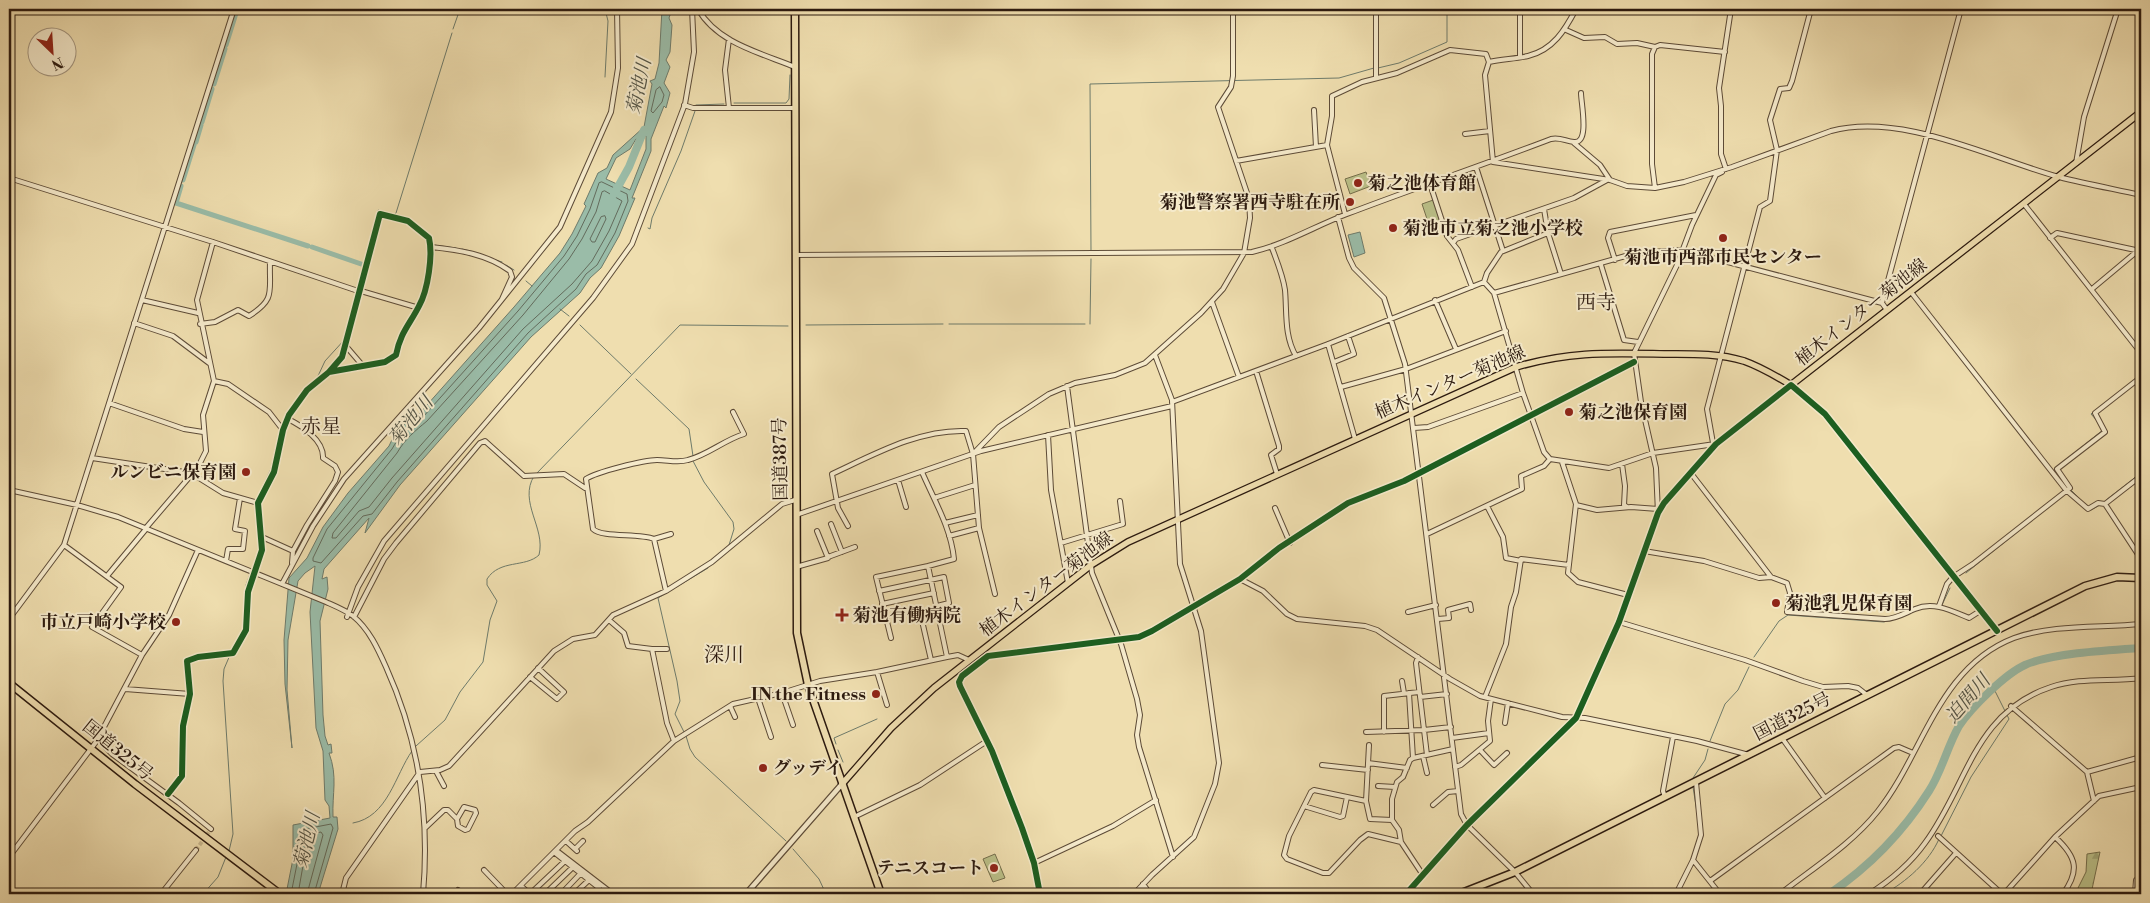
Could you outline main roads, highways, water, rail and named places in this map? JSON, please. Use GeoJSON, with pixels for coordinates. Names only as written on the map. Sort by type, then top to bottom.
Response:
{"type":"FeatureCollection","features":[{"type":"Feature","properties":{"kind":"highway","name":"国道387号"},"geometry":{"type":"LineString","coordinates":[[795,10],[797,633],[808,685],[881,894]]}},
{"type":"Feature","properties":{"kind":"highway","name":"国道325号"},"geometry":{"type":"LineString","coordinates":[[1459,894],[1515,872],[2093,583],[2117,577],[2141,578]]}},
{"type":"Feature","properties":{"kind":"highway","name":"国道325号"},"geometry":{"type":"LineString","coordinates":[[9,683],[280,894]]}},
{"type":"Feature","properties":{"kind":"main road","name":"植木インター菊池線"},"geometry":{"type":"LineString","coordinates":[[842,784],[902,718],[969,660],[1091,565],[1128,542],[1516,367],[1565,355],[1599,352],[1721,356],[1766,371],[1791,385],[2140,115]]}},
{"type":"Feature","properties":{"kind":"water"},"geometry":{"type":"Polygon","coordinates":[[[662,9],[672,9],[669,18],[672,25],[670,52],[666,60],[670,67],[664,83],[670,93],[666,108],[664,106],[651,139],[651,151],[632,198],[635,198],[619,236],[601,268],[590,278],[580,293],[531,337],[400,485],[365,533],[369,518],[324,569],[322,579],[327,577],[328,589],[320,621],[323,715],[325,736],[328,745],[331,744],[332,753],[329,753],[334,777],[333,817],[337,817],[338,829],[318,894],[286,894],[293,859],[293,825],[330,818],[329,806],[325,800],[323,751],[316,728],[310,612],[315,566],[298,581],[288,640],[287,690],[292,748],[285,684],[284,640],[289,578],[307,558],[323,527],[348,493],[389,446],[397,432],[419,414],[560,253],[586,206],[584,204],[598,173],[607,168],[613,155],[644,127],[652,84],[650,81],[655,79],[659,63],[662,9]],[[646,136],[643,139],[636,139],[630,149],[616,158],[606,179],[630,190],[646,149],[646,136]]]}},
{"type":"Feature","properties":{"kind":"water"},"geometry":{"type":"Polygon","coordinates":[[[1360,232],[1365,253],[1354,257],[1348,235],[1360,232]]]}},
{"type":"Feature","properties":{"kind":"waterway"},"geometry":{"type":"LineString","coordinates":[[453,29],[460,9]]}},
{"type":"Feature","properties":{"kind":"waterway"},"geometry":{"type":"LineString","coordinates":[[605,9],[608,21],[605,77]]}},
{"type":"Feature","properties":{"kind":"waterway"},"geometry":{"type":"LineString","coordinates":[[1378,68],[1399,63],[1447,42],[1447,9]]}},
{"type":"Feature","properties":{"kind":"waterway"},"geometry":{"type":"LineString","coordinates":[[226,45],[237,10]]}},
{"type":"Feature","properties":{"kind":"waterway"},"geometry":{"type":"LineString","coordinates":[[364,268],[378,210],[394,215],[396,213],[452,33]]}},
{"type":"Feature","properties":{"kind":"waterway"},"geometry":{"type":"LineString","coordinates":[[214,84],[225,49]]}},
{"type":"Feature","properties":{"kind":"waterway"},"geometry":{"type":"LineString","coordinates":[[1091,251],[1090,84],[1339,78],[1374,68]]}},
{"type":"Feature","properties":{"kind":"waterway"},"geometry":{"type":"LineString","coordinates":[[734,103],[786,103],[789,99],[790,75]]}},
{"type":"Feature","properties":{"kind":"waterway"},"geometry":{"type":"LineString","coordinates":[[202,122],[212,89]]}},
{"type":"Feature","properties":{"kind":"waterway"},"geometry":{"type":"LineString","coordinates":[[696,105],[724,104]]}},
{"type":"Feature","properties":{"kind":"waterway"},"geometry":{"type":"LineString","coordinates":[[648,228],[650,229],[652,218],[681,151],[695,111]]}},
{"type":"Feature","properties":{"kind":"waterway"},"geometry":{"type":"LineString","coordinates":[[196,142],[201,125]]}},
{"type":"Feature","properties":{"kind":"waterway","name":"菊池川"},"geometry":{"type":"LineString","coordinates":[[614,194],[629,167],[644,130]]}},
{"type":"Feature","properties":{"kind":"waterway"},"geometry":{"type":"LineString","coordinates":[[183,180],[194,145]]}},
{"type":"Feature","properties":{"kind":"waterway"},"geometry":{"type":"LineString","coordinates":[[181,186],[176,203],[308,246]]}},
{"type":"Feature","properties":{"kind":"waterway"},"geometry":{"type":"LineString","coordinates":[[433,245],[456,248]]}},
{"type":"Feature","properties":{"kind":"waterway"},"geometry":{"type":"LineString","coordinates":[[312,247],[364,265]]}},
{"type":"Feature","properties":{"kind":"waterway"},"geometry":{"type":"LineString","coordinates":[[462,249],[474,252]]}},
{"type":"Feature","properties":{"kind":"waterway"},"geometry":{"type":"LineString","coordinates":[[492,259],[502,262]]}},
{"type":"Feature","properties":{"kind":"waterway"},"geometry":{"type":"LineString","coordinates":[[1090,324],[1091,259]]}},
{"type":"Feature","properties":{"kind":"waterway"},"geometry":{"type":"LineString","coordinates":[[506,265],[514,270]]}},
{"type":"Feature","properties":{"kind":"waterway"},"geometry":{"type":"LineString","coordinates":[[526,281],[532,286]]}},
{"type":"Feature","properties":{"kind":"waterway"},"geometry":{"type":"LineString","coordinates":[[560,309],[569,316]]}},
{"type":"Feature","properties":{"kind":"waterway"},"geometry":{"type":"LineString","coordinates":[[806,325],[943,324]]}},
{"type":"Feature","properties":{"kind":"waterway"},"geometry":{"type":"LineString","coordinates":[[949,324],[1085,324]]}},
{"type":"Feature","properties":{"kind":"waterway"},"geometry":{"type":"LineString","coordinates":[[580,325],[631,374]]}},
{"type":"Feature","properties":{"kind":"waterway"},"geometry":{"type":"LineString","coordinates":[[537,473],[680,325],[788,326]]}},
{"type":"Feature","properties":{"kind":"waterway"},"geometry":{"type":"LineString","coordinates":[[291,409],[299,396],[318,376],[325,361],[346,338]]}},
{"type":"Feature","properties":{"kind":"waterway"},"geometry":{"type":"LineString","coordinates":[[636,379],[689,429],[693,456]]}},
{"type":"Feature","properties":{"kind":"waterway"},"geometry":{"type":"LineString","coordinates":[[2097,409],[2091,414],[2098,422]]}},
{"type":"Feature","properties":{"kind":"waterway"},"geometry":{"type":"LineString","coordinates":[[2063,481],[2054,469],[2103,430]]}},
{"type":"Feature","properties":{"kind":"waterway"},"geometry":{"type":"LineString","coordinates":[[257,498],[271,469],[279,433]]}},
{"type":"Feature","properties":{"kind":"waterway"},"geometry":{"type":"LineString","coordinates":[[693,461],[704,482],[733,522],[734,529],[729,545]]}},
{"type":"Feature","properties":{"kind":"waterway"},"geometry":{"type":"LineString","coordinates":[[2106,500],[2141,473]]}},
{"type":"Feature","properties":{"kind":"waterway"},"geometry":{"type":"LineString","coordinates":[[416,746],[445,720],[460,692],[483,662],[490,620],[497,601],[487,585],[487,579],[492,573],[505,566],[527,561],[539,555],[539,535],[529,496],[534,476]]}},
{"type":"Feature","properties":{"kind":"waterway"},"geometry":{"type":"LineString","coordinates":[[2071,490],[2083,502]]}},
{"type":"Feature","properties":{"kind":"waterway"},"geometry":{"type":"LineString","coordinates":[[1966,573],[2061,497]]}},
{"type":"Feature","properties":{"kind":"waterway"},"geometry":{"type":"LineString","coordinates":[[2091,510],[2100,505]]}},
{"type":"Feature","properties":{"kind":"waterway"},"geometry":{"type":"LineString","coordinates":[[255,507],[258,519]]}},
{"type":"Feature","properties":{"kind":"waterway"},"geometry":{"type":"LineString","coordinates":[[684,732],[675,714],[680,701],[658,598],[708,568]]}},
{"type":"Feature","properties":{"kind":"waterway"},"geometry":{"type":"LineString","coordinates":[[246,600],[246,585],[250,574]]}},
{"type":"Feature","properties":{"kind":"waterway"},"geometry":{"type":"LineString","coordinates":[[1942,605],[1950,588]]}},
{"type":"Feature","properties":{"kind":"waterway"},"geometry":{"type":"LineString","coordinates":[[1754,657],[1779,621],[1788,615],[1884,622],[1913,612]]}},
{"type":"Feature","properties":{"kind":"waterway"},"geometry":{"type":"LineString","coordinates":[[243,632],[245,624]]}},
{"type":"Feature","properties":{"kind":"waterway","name":"迫間川"},"geometry":{"type":"LineString","coordinates":[[1829,894],[1844,884],[1884,848],[1908,821],[1934,783],[1959,726],[1980,701],[2008,676],[2025,665],[2050,658],[2141,648]]}},
{"type":"Feature","properties":{"kind":"waterway"},"geometry":{"type":"LineString","coordinates":[[229,851],[233,834],[223,681],[224,669],[230,655]]}},
{"type":"Feature","properties":{"kind":"waterway"},"geometry":{"type":"LineString","coordinates":[[1710,741],[1725,704],[1738,690],[1749,667]]}},
{"type":"Feature","properties":{"kind":"waterway"},"geometry":{"type":"LineString","coordinates":[[1994,689],[2005,711]]}},
{"type":"Feature","properties":{"kind":"waterway"},"geometry":{"type":"LineString","coordinates":[[1941,836],[1971,777],[2009,719],[2007,715]]}},
{"type":"Feature","properties":{"kind":"waterway"},"geometry":{"type":"LineString","coordinates":[[836,744],[834,738],[877,719]]}},
{"type":"Feature","properties":{"kind":"waterway"},"geometry":{"type":"LineString","coordinates":[[686,736],[695,757],[786,841]]}},
{"type":"Feature","properties":{"kind":"waterway"},"geometry":{"type":"LineString","coordinates":[[1693,778],[1705,760],[1708,749]]}},
{"type":"Feature","properties":{"kind":"waterway"},"geometry":{"type":"LineString","coordinates":[[838,750],[843,762]]}},
{"type":"Feature","properties":{"kind":"waterway"},"geometry":{"type":"LineString","coordinates":[[353,823],[375,813],[383,804],[412,751]]}},
{"type":"Feature","properties":{"kind":"waterway"},"geometry":{"type":"LineString","coordinates":[[1693,787],[1697,812]]}},
{"type":"Feature","properties":{"kind":"waterway"},"geometry":{"type":"LineString","coordinates":[[1884,894],[1916,871],[1929,856],[1939,839]]}},
{"type":"Feature","properties":{"kind":"waterway"},"geometry":{"type":"LineString","coordinates":[[793,849],[819,879],[826,894]]}},
{"type":"Feature","properties":{"kind":"waterway"},"geometry":{"type":"LineString","coordinates":[[203,894],[218,877],[226,857]]}},
{"type":"Feature","properties":{"kind":"waterway"},"geometry":{"type":"LineString","coordinates":[[346,891],[351,894]]}},
{"type":"Feature","properties":{"kind":"tunnel"},"geometry":{"type":"LineString","coordinates":[[196,850],[211,829]]}},
{"type":"Feature","properties":{"kind":"place","name":"菊之池体育館"},"geometry":{"type":"Point","coordinates":[1358,183]}},
{"type":"Feature","properties":{"kind":"place","name":"菊池警察署西寺駐在所"},"geometry":{"type":"Point","coordinates":[1350,202]}},
{"type":"Feature","properties":{"kind":"place","name":"菊池市立菊之池小学校"},"geometry":{"type":"Point","coordinates":[1393,228]}},
{"type":"Feature","properties":{"kind":"place","name":"菊池市西部市民センター"},"geometry":{"type":"Point","coordinates":[1723,238]}},
{"type":"Feature","properties":{"kind":"place","name":"菊之池保育園"},"geometry":{"type":"Point","coordinates":[1569,412]}},
{"type":"Feature","properties":{"kind":"place","name":"ルンビニ保育園"},"geometry":{"type":"Point","coordinates":[246,472]}},
{"type":"Feature","properties":{"kind":"place","name":"菊池乳児保育園"},"geometry":{"type":"Point","coordinates":[1776,603]}},
{"type":"Feature","properties":{"kind":"place","name":"菊池有働病院"},"geometry":{"type":"Point","coordinates":[842,615]}},
{"type":"Feature","properties":{"kind":"place","name":"市立戸崎小学校"},"geometry":{"type":"Point","coordinates":[176,622]}},
{"type":"Feature","properties":{"kind":"place","name":"IN the Fitness"},"geometry":{"type":"Point","coordinates":[876,694]}},
{"type":"Feature","properties":{"kind":"place","name":"グッデイ"},"geometry":{"type":"Point","coordinates":[763,768]}},
{"type":"Feature","properties":{"kind":"place","name":"テニスコート"},"geometry":{"type":"Point","coordinates":[994,868]}},
{"type":"Feature","properties":{"kind":"district","name":"西寺"},"geometry":{"type":"Point","coordinates":[1596,302]}},
{"type":"Feature","properties":{"kind":"district","name":"赤星"},"geometry":{"type":"Point","coordinates":[321,426]}},
{"type":"Feature","properties":{"kind":"district","name":"深川"},"geometry":{"type":"Point","coordinates":[724,654]}}]}
